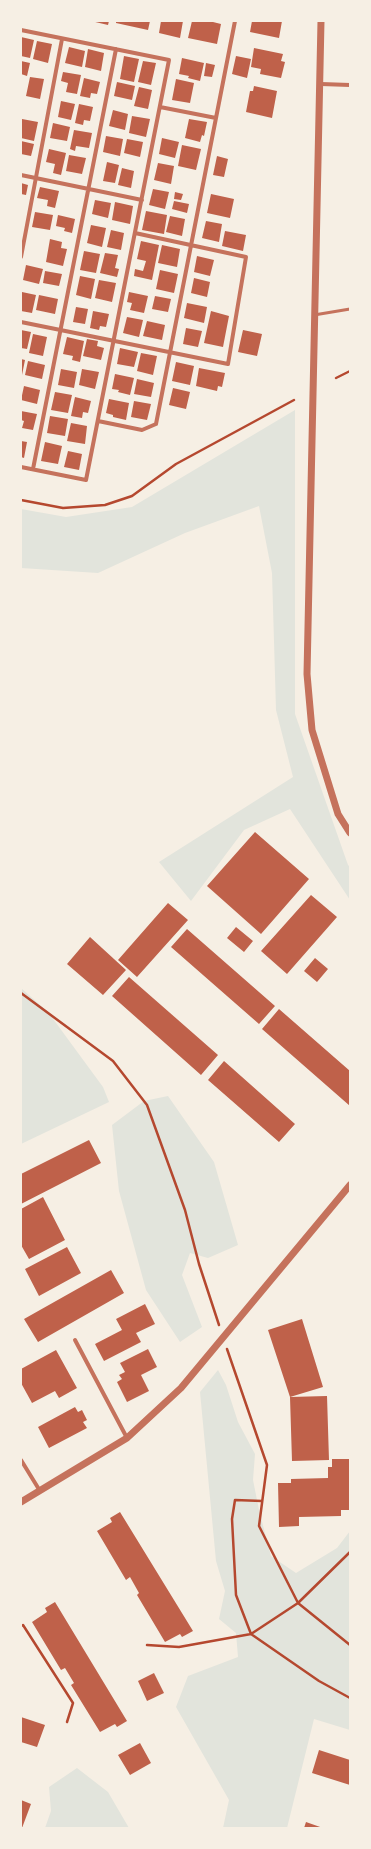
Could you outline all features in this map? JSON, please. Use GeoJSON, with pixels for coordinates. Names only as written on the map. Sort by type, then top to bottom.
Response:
{"type":"FeatureCollection","features":[{"type":"Feature","properties":{"kind":"street"},"geometry":{"type":"LineString","coordinates":[[98,421],[142,430],[156,424],[235,21]]}},
{"type":"Feature","properties":{"kind":"street"},"geometry":{"type":"LineString","coordinates":[[321,21],[321,84],[314,315],[307,674],[312,730],[338,814],[350,833]]}},
{"type":"Feature","properties":{"kind":"street"},"geometry":{"type":"LineString","coordinates":[[21,30],[169,60],[86,480],[21,467]]}},
{"type":"Feature","properties":{"kind":"street"},"geometry":{"type":"LineString","coordinates":[[21,257],[62,39]]}},
{"type":"Feature","properties":{"kind":"street"},"geometry":{"type":"LineString","coordinates":[[33,469],[116,50]]}},
{"type":"Feature","properties":{"kind":"street"},"geometry":{"type":"LineString","coordinates":[[321,84],[350,85]]}},
{"type":"Feature","properties":{"kind":"street"},"geometry":{"type":"LineString","coordinates":[[160,107],[216,118]]}},
{"type":"Feature","properties":{"kind":"street"},"geometry":{"type":"LineString","coordinates":[[21,175],[142,200]]}},
{"type":"Feature","properties":{"kind":"street"},"geometry":{"type":"LineString","coordinates":[[21,322],[228,364],[246,257],[135,234]]}},
{"type":"Feature","properties":{"kind":"street"},"geometry":{"type":"LineString","coordinates":[[21,1502],[127,1438],[181,1388],[350,1185]]}},
{"type":"Feature","properties":{"kind":"street"},"geometry":{"type":"LineString","coordinates":[[75,1340],[127,1438]]}},
{"type":"Feature","properties":{"kind":"street"},"geometry":{"type":"LineString","coordinates":[[21,1460],[40,1491]]}},
{"type":"Feature","properties":{"kind":"lane"},"geometry":{"type":"LineString","coordinates":[[314,315],[350,309]]}},
{"type":"Feature","properties":{"kind":"path"},"geometry":{"type":"LineString","coordinates":[[336,378],[350,371]]}},
{"type":"Feature","properties":{"kind":"path"},"geometry":{"type":"LineString","coordinates":[[21,500],[63,508],[105,505],[132,496],[176,464],[294,400]]}},
{"type":"Feature","properties":{"kind":"path"},"geometry":{"type":"LineString","coordinates":[[21,993],[113,1061],[146,1105],[185,1210],[199,1264]]}},
{"type":"Feature","properties":{"kind":"path"},"geometry":{"type":"LineString","coordinates":[[241,1392],[267,1466],[259,1526],[298,1604],[350,1645]]}},
{"type":"Feature","properties":{"kind":"path"},"geometry":{"type":"LineString","coordinates":[[262,1501],[235,1500],[232,1520],[236,1595],[251,1634],[319,1682],[350,1698]]}},
{"type":"Feature","properties":{"kind":"path"},"geometry":{"type":"LineString","coordinates":[[148,1645],[180,1647],[251,1634],[298,1604],[350,1552]]}},
{"type":"Feature","properties":{"kind":"path"},"geometry":{"type":"LineString","coordinates":[[21,1626],[23,1625],[73,1703],[67,1722]]}},
{"type":"Feature","properties":{"kind":"shaded area"},"geometry":{"type":"Polygon","coordinates":[[[295,410],[295,714],[348,865],[350,867],[350,900],[290,809],[244,830],[191,901],[159,862],[293,777],[276,710],[272,573],[259,506],[185,533],[98,573],[21,568],[21,509],[66,517],[132,507],[295,410]]]}},
{"type":"Feature","properties":{"kind":"shaded area"},"geometry":{"type":"Polygon","coordinates":[[[21,988],[48,1012],[103,1087],[109,1102],[21,1144],[21,988]]]}},
{"type":"Feature","properties":{"kind":"shaded area"},"geometry":{"type":"Polygon","coordinates":[[[168,1096],[214,1162],[238,1245],[208,1258],[190,1253],[182,1275],[202,1327],[180,1342],[146,1290],[119,1191],[112,1125],[144,1101],[168,1096]]]}},
{"type":"Feature","properties":{"kind":"shaded area"},"geometry":{"type":"Polygon","coordinates":[[[218,1370],[226,1385],[238,1422],[255,1454],[253,1480],[271,1556],[296,1573],[337,1548],[350,1531],[350,1730],[314,1719],[287,1828],[223,1828],[229,1800],[176,1707],[188,1676],[238,1657],[236,1633],[219,1619],[225,1591],[216,1561],[200,1392],[218,1370]]]}},
{"type":"Feature","properties":{"kind":"shaded area"},"geometry":{"type":"Polygon","coordinates":[[[77,1768],[108,1792],[129,1828],[45,1828],[51,1811],[49,1787],[77,1768]]]}},
{"type":"Feature","properties":{"kind":"building"},"geometry":{"type":"Polygon","coordinates":[[[91,21],[109,21],[108,25],[91,21]]]}},
{"type":"Feature","properties":{"kind":"building"},"geometry":{"type":"Polygon","coordinates":[[[116,21],[150,21],[148,30],[116,23],[116,21]]]}},
{"type":"Feature","properties":{"kind":"building"},"geometry":{"type":"Polygon","coordinates":[[[161,21],[183,21],[180,38],[159,33],[161,21]]]}},
{"type":"Feature","properties":{"kind":"building"},"geometry":{"type":"Polygon","coordinates":[[[192,21],[209,21],[221,24],[217,44],[188,38],[192,21]]]}},
{"type":"Feature","properties":{"kind":"building"},"geometry":{"type":"Polygon","coordinates":[[[252,21],[282,21],[279,38],[250,32],[252,21]]]}},
{"type":"Feature","properties":{"kind":"building"},"geometry":{"type":"Polygon","coordinates":[[[21,37],[34,40],[30,58],[21,56],[21,37]]]}},
{"type":"Feature","properties":{"kind":"building"},"geometry":{"type":"Polygon","coordinates":[[[37,41],[52,44],[48,63],[33,59],[37,41]]]}},
{"type":"Feature","properties":{"kind":"building"},"geometry":{"type":"Polygon","coordinates":[[[69,47],[85,51],[82,67],[65,63],[69,47]]]}},
{"type":"Feature","properties":{"kind":"building"},"geometry":{"type":"Polygon","coordinates":[[[254,48],[283,54],[281,61],[285,62],[281,78],[260,74],[261,69],[251,67],[254,48]]]}},
{"type":"Feature","properties":{"kind":"building"},"geometry":{"type":"Polygon","coordinates":[[[88,49],[104,53],[101,71],[85,67],[88,49]]]}},
{"type":"Feature","properties":{"kind":"building"},"geometry":{"type":"Polygon","coordinates":[[[124,56],[139,59],[134,82],[120,79],[124,56]]]}},
{"type":"Feature","properties":{"kind":"building"},"geometry":{"type":"Polygon","coordinates":[[[236,56],[251,59],[247,78],[232,74],[236,56]]]}},
{"type":"Feature","properties":{"kind":"building"},"geometry":{"type":"Polygon","coordinates":[[[182,58],[204,63],[200,81],[188,78],[189,76],[179,74],[182,58]]]}},
{"type":"Feature","properties":{"kind":"building"},"geometry":{"type":"Polygon","coordinates":[[[21,61],[30,63],[27,76],[21,74],[21,61]]]}},
{"type":"Feature","properties":{"kind":"building"},"geometry":{"type":"Polygon","coordinates":[[[143,61],[156,63],[151,85],[138,82],[143,61]]]}},
{"type":"Feature","properties":{"kind":"building"},"geometry":{"type":"Polygon","coordinates":[[[206,63],[215,65],[212,77],[204,76],[206,63]]]}},
{"type":"Feature","properties":{"kind":"building"},"geometry":{"type":"Polygon","coordinates":[[[63,72],[81,75],[77,94],[66,92],[68,83],[61,81],[63,72]]]}},
{"type":"Feature","properties":{"kind":"building"},"geometry":{"type":"Polygon","coordinates":[[[30,77],[44,79],[40,99],[26,96],[30,77]]]}},
{"type":"Feature","properties":{"kind":"building"},"geometry":{"type":"Polygon","coordinates":[[[84,78],[100,82],[97,94],[91,93],[90,98],[80,96],[84,78]]]}},
{"type":"Feature","properties":{"kind":"building"},"geometry":{"type":"Polygon","coordinates":[[[176,79],[194,83],[190,103],[172,100],[176,79]]]}},
{"type":"Feature","properties":{"kind":"building"},"geometry":{"type":"Polygon","coordinates":[[[117,82],[135,86],[132,100],[114,96],[117,82]]]}},
{"type":"Feature","properties":{"kind":"building"},"geometry":{"type":"Polygon","coordinates":[[[254,86],[277,91],[272,118],[246,112],[250,91],[253,91],[254,86]]]}},
{"type":"Feature","properties":{"kind":"building"},"geometry":{"type":"Polygon","coordinates":[[[139,87],[152,90],[148,109],[134,106],[139,87]]]}},
{"type":"Feature","properties":{"kind":"building"},"geometry":{"type":"Polygon","coordinates":[[[61,101],[75,104],[71,120],[58,117],[61,101]]]}},
{"type":"Feature","properties":{"kind":"building"},"geometry":{"type":"Polygon","coordinates":[[[79,104],[93,107],[90,121],[84,120],[83,125],[75,123],[79,104]]]}},
{"type":"Feature","properties":{"kind":"building"},"geometry":{"type":"Polygon","coordinates":[[[113,110],[128,114],[125,130],[109,126],[113,110]]]}},
{"type":"Feature","properties":{"kind":"building"},"geometry":{"type":"Polygon","coordinates":[[[132,116],[150,119],[146,137],[129,133],[132,116]]]}},
{"type":"Feature","properties":{"kind":"building"},"geometry":{"type":"Polygon","coordinates":[[[22,119],[38,122],[34,141],[21,138],[22,119]]]}},
{"type":"Feature","properties":{"kind":"building"},"geometry":{"type":"Polygon","coordinates":[[[189,119],[207,122],[204,136],[202,135],[200,142],[185,138],[189,119]]]}},
{"type":"Feature","properties":{"kind":"building"},"geometry":{"type":"Polygon","coordinates":[[[53,123],[70,127],[67,141],[50,138],[53,123]]]}},
{"type":"Feature","properties":{"kind":"building"},"geometry":{"type":"Polygon","coordinates":[[[74,130],[92,133],[89,148],[76,146],[75,151],[70,149],[74,130]]]}},
{"type":"Feature","properties":{"kind":"building"},"geometry":{"type":"Polygon","coordinates":[[[106,136],[123,139],[120,156],[103,152],[106,136]]]}},
{"type":"Feature","properties":{"kind":"building"},"geometry":{"type":"Polygon","coordinates":[[[162,138],[179,142],[175,158],[159,154],[162,138]]]}},
{"type":"Feature","properties":{"kind":"building"},"geometry":{"type":"Polygon","coordinates":[[[127,139],[143,142],[140,157],[124,153],[127,139]]]}},
{"type":"Feature","properties":{"kind":"building"},"geometry":{"type":"Polygon","coordinates":[[[21,141],[34,144],[31,156],[21,154],[21,141]]]}},
{"type":"Feature","properties":{"kind":"building"},"geometry":{"type":"Polygon","coordinates":[[[182,145],[201,149],[196,170],[178,166],[182,145]]]}},
{"type":"Feature","properties":{"kind":"building"},"geometry":{"type":"Polygon","coordinates":[[[49,149],[66,153],[61,175],[53,173],[55,164],[46,162],[49,149]]]}},
{"type":"Feature","properties":{"kind":"building"},"geometry":{"type":"Polygon","coordinates":[[[69,155],[86,158],[82,174],[66,171],[69,155]]]}},
{"type":"Feature","properties":{"kind":"building"},"geometry":{"type":"Polygon","coordinates":[[[217,156],[228,159],[224,177],[213,175],[217,156]]]}},
{"type":"Feature","properties":{"kind":"building"},"geometry":{"type":"Polygon","coordinates":[[[107,162],[119,165],[115,183],[103,181],[107,162]]]}},
{"type":"Feature","properties":{"kind":"building"},"geometry":{"type":"Polygon","coordinates":[[[158,163],[174,166],[171,184],[154,180],[158,163]]]}},
{"type":"Feature","properties":{"kind":"building"},"geometry":{"type":"Polygon","coordinates":[[[122,168],[134,171],[131,188],[118,185],[122,168]]]}},
{"type":"Feature","properties":{"kind":"building"},"geometry":{"type":"Polygon","coordinates":[[[21,183],[28,185],[26,195],[21,194],[21,183]]]}},
{"type":"Feature","properties":{"kind":"building"},"geometry":{"type":"Polygon","coordinates":[[[40,187],[59,191],[55,208],[47,206],[48,200],[37,198],[40,187]]]}},
{"type":"Feature","properties":{"kind":"building"},"geometry":{"type":"Polygon","coordinates":[[[153,189],[169,192],[165,209],[149,205],[153,189]]]}},
{"type":"Feature","properties":{"kind":"building"},"geometry":{"type":"Polygon","coordinates":[[[175,192],[183,194],[181,200],[174,199],[175,192]]]}},
{"type":"Feature","properties":{"kind":"building"},"geometry":{"type":"Polygon","coordinates":[[[211,194],[234,199],[230,218],[207,213],[211,194]]]}},
{"type":"Feature","properties":{"kind":"building"},"geometry":{"type":"Polygon","coordinates":[[[95,200],[111,203],[108,218],[92,214],[95,200]]]}},
{"type":"Feature","properties":{"kind":"building"},"geometry":{"type":"Polygon","coordinates":[[[174,201],[189,204],[187,213],[172,209],[174,201]]]}},
{"type":"Feature","properties":{"kind":"building"},"geometry":{"type":"Polygon","coordinates":[[[115,202],[133,206],[130,224],[112,220],[115,202]]]}},
{"type":"Feature","properties":{"kind":"building"},"geometry":{"type":"Polygon","coordinates":[[[146,211],[167,215],[164,234],[142,230],[146,211]]]}},
{"type":"Feature","properties":{"kind":"building"},"geometry":{"type":"Polygon","coordinates":[[[35,212],[53,215],[50,230],[32,227],[35,212]]]}},
{"type":"Feature","properties":{"kind":"building"},"geometry":{"type":"Polygon","coordinates":[[[58,215],[75,219],[72,233],[64,231],[65,228],[56,226],[58,215]]]}},
{"type":"Feature","properties":{"kind":"building"},"geometry":{"type":"Polygon","coordinates":[[[170,216],[185,219],[182,236],[166,232],[170,216]]]}},
{"type":"Feature","properties":{"kind":"building"},"geometry":{"type":"Polygon","coordinates":[[[206,221],[222,224],[219,242],[202,238],[206,221]]]}},
{"type":"Feature","properties":{"kind":"building"},"geometry":{"type":"Polygon","coordinates":[[[91,225],[106,228],[102,247],[87,243],[91,225]]]}},
{"type":"Feature","properties":{"kind":"building"},"geometry":{"type":"Polygon","coordinates":[[[111,230],[124,233],[121,250],[107,247],[111,230]]]}},
{"type":"Feature","properties":{"kind":"building"},"geometry":{"type":"Polygon","coordinates":[[[225,231],[246,235],[243,251],[222,246],[225,231]]]}},
{"type":"Feature","properties":{"kind":"building"},"geometry":{"type":"Polygon","coordinates":[[[50,239],[62,242],[61,248],[67,249],[63,266],[46,262],[50,239]]]}},
{"type":"Feature","properties":{"kind":"building"},"geometry":{"type":"Polygon","coordinates":[[[141,241],[159,245],[152,280],[134,276],[135,269],[143,271],[146,261],[137,259],[141,241]]]}},
{"type":"Feature","properties":{"kind":"building"},"geometry":{"type":"Polygon","coordinates":[[[162,245],[180,249],[177,267],[158,263],[162,245]]]}},
{"type":"Feature","properties":{"kind":"building"},"geometry":{"type":"Polygon","coordinates":[[[84,251],[100,254],[96,273],[80,270],[84,251]]]}},
{"type":"Feature","properties":{"kind":"building"},"geometry":{"type":"Polygon","coordinates":[[[105,253],[118,255],[115,268],[119,269],[117,277],[100,273],[105,253]]]}},
{"type":"Feature","properties":{"kind":"building"},"geometry":{"type":"Polygon","coordinates":[[[197,256],[214,260],[210,276],[194,272],[197,256]]]}},
{"type":"Feature","properties":{"kind":"building"},"geometry":{"type":"Polygon","coordinates":[[[26,265],[43,269],[39,284],[23,280],[26,265]]]}},
{"type":"Feature","properties":{"kind":"building"},"geometry":{"type":"Polygon","coordinates":[[[160,270],[178,274],[174,293],[156,289],[160,270]]]}},
{"type":"Feature","properties":{"kind":"building"},"geometry":{"type":"Polygon","coordinates":[[[45,271],[62,274],[59,286],[43,283],[45,271]]]}},
{"type":"Feature","properties":{"kind":"building"},"geometry":{"type":"Polygon","coordinates":[[[80,276],[95,279],[91,299],[76,295],[80,276]]]}},
{"type":"Feature","properties":{"kind":"building"},"geometry":{"type":"Polygon","coordinates":[[[194,278],[210,282],[207,297],[191,293],[194,278]]]}},
{"type":"Feature","properties":{"kind":"building"},"geometry":{"type":"Polygon","coordinates":[[[99,280],[116,283],[112,302],[95,298],[99,280]]]}},
{"type":"Feature","properties":{"kind":"building"},"geometry":{"type":"Polygon","coordinates":[[[22,292],[36,295],[32,313],[21,311],[22,292]]]}},
{"type":"Feature","properties":{"kind":"building"},"geometry":{"type":"Polygon","coordinates":[[[129,292],[148,296],[144,313],[130,310],[132,303],[127,302],[129,292]]]}},
{"type":"Feature","properties":{"kind":"building"},"geometry":{"type":"Polygon","coordinates":[[[39,295],[58,299],[55,314],[36,310],[39,295]]]}},
{"type":"Feature","properties":{"kind":"building"},"geometry":{"type":"Polygon","coordinates":[[[155,296],[171,299],[168,312],[152,309],[155,296]]]}},
{"type":"Feature","properties":{"kind":"building"},"geometry":{"type":"Polygon","coordinates":[[[187,303],[207,307],[204,323],[184,318],[187,303]]]}},
{"type":"Feature","properties":{"kind":"building"},"geometry":{"type":"Polygon","coordinates":[[[76,307],[88,309],[85,324],[73,322],[76,307]]]}},
{"type":"Feature","properties":{"kind":"building"},"geometry":{"type":"Polygon","coordinates":[[[93,311],[109,314],[106,327],[100,326],[99,330],[90,328],[93,311]]]}},
{"type":"Feature","properties":{"kind":"building"},"geometry":{"type":"Polygon","coordinates":[[[211,311],[229,316],[223,347],[204,343],[211,311]]]}},
{"type":"Feature","properties":{"kind":"building"},"geometry":{"type":"Polygon","coordinates":[[[127,317],[143,320],[139,337],[123,333],[127,317]]]}},
{"type":"Feature","properties":{"kind":"building"},"geometry":{"type":"Polygon","coordinates":[[[147,321],[165,325],[162,340],[143,336],[147,321]]]}},
{"type":"Feature","properties":{"kind":"building"},"geometry":{"type":"Polygon","coordinates":[[[186,328],[202,331],[198,347],[183,344],[186,328]]]}},
{"type":"Feature","properties":{"kind":"building"},"geometry":{"type":"Polygon","coordinates":[[[21,330],[31,332],[27,349],[21,348],[21,330]]]}},
{"type":"Feature","properties":{"kind":"building"},"geometry":{"type":"Polygon","coordinates":[[[243,330],[262,334],[257,356],[238,352],[243,330]]]}},
{"type":"Feature","properties":{"kind":"building"},"geometry":{"type":"Polygon","coordinates":[[[33,334],[47,337],[43,356],[29,353],[33,334]]]}},
{"type":"Feature","properties":{"kind":"building"},"geometry":{"type":"Polygon","coordinates":[[[67,337],[84,341],[80,362],[72,360],[73,356],[63,354],[67,337]]]}},
{"type":"Feature","properties":{"kind":"building"},"geometry":{"type":"Polygon","coordinates":[[[87,339],[98,341],[97,346],[104,348],[101,360],[83,356],[87,339]]]}},
{"type":"Feature","properties":{"kind":"building"},"geometry":{"type":"Polygon","coordinates":[[[120,348],[138,352],[134,367],[117,364],[120,348]]]}},
{"type":"Feature","properties":{"kind":"building"},"geometry":{"type":"Polygon","coordinates":[[[141,353],[157,356],[153,375],[137,371],[141,353]]]}},
{"type":"Feature","properties":{"kind":"building"},"geometry":{"type":"Polygon","coordinates":[[[21,359],[25,360],[22,375],[21,375],[21,359]]]}},
{"type":"Feature","properties":{"kind":"building"},"geometry":{"type":"Polygon","coordinates":[[[28,361],[45,365],[42,379],[25,375],[28,361]]]}},
{"type":"Feature","properties":{"kind":"building"},"geometry":{"type":"Polygon","coordinates":[[[176,362],[194,366],[190,385],[172,381],[176,362]]]}},
{"type":"Feature","properties":{"kind":"building"},"geometry":{"type":"Polygon","coordinates":[[[199,368],[225,373],[222,387],[218,386],[217,391],[196,386],[199,368]]]}},
{"type":"Feature","properties":{"kind":"building"},"geometry":{"type":"Polygon","coordinates":[[[61,369],[77,372],[74,388],[58,385],[61,369]]]}},
{"type":"Feature","properties":{"kind":"building"},"geometry":{"type":"Polygon","coordinates":[[[82,369],[99,372],[95,389],[79,385],[82,369]]]}},
{"type":"Feature","properties":{"kind":"building"},"geometry":{"type":"Polygon","coordinates":[[[115,374],[134,378],[130,395],[118,392],[119,390],[112,389],[115,374]]]}},
{"type":"Feature","properties":{"kind":"building"},"geometry":{"type":"Polygon","coordinates":[[[137,379],[154,383],[151,397],[134,394],[137,379]]]}},
{"type":"Feature","properties":{"kind":"building"},"geometry":{"type":"Polygon","coordinates":[[[24,386],[40,390],[37,404],[21,400],[24,386]]]}},
{"type":"Feature","properties":{"kind":"building"},"geometry":{"type":"Polygon","coordinates":[[[173,388],[190,392],[186,409],[169,405],[173,388]]]}},
{"type":"Feature","properties":{"kind":"building"},"geometry":{"type":"Polygon","coordinates":[[[55,392],[72,395],[68,413],[51,410],[55,392]]]}},
{"type":"Feature","properties":{"kind":"building"},"geometry":{"type":"Polygon","coordinates":[[[75,397],[91,401],[88,413],[83,412],[82,418],[71,416],[75,397]]]}},
{"type":"Feature","properties":{"kind":"building"},"geometry":{"type":"Polygon","coordinates":[[[109,399],[129,403],[126,420],[113,417],[113,415],[106,413],[109,399]]]}},
{"type":"Feature","properties":{"kind":"building"},"geometry":{"type":"Polygon","coordinates":[[[134,401],[151,404],[147,420],[131,417],[134,401]]]}},
{"type":"Feature","properties":{"kind":"building"},"geometry":{"type":"Polygon","coordinates":[[[21,411],[37,414],[33,430],[22,428],[24,421],[21,420],[21,411]]]}},
{"type":"Feature","properties":{"kind":"building"},"geometry":{"type":"Polygon","coordinates":[[[50,416],[68,419],[65,436],[47,433],[50,416]]]}},
{"type":"Feature","properties":{"kind":"building"},"geometry":{"type":"Polygon","coordinates":[[[71,423],[87,426],[85,444],[67,441],[71,423]]]}},
{"type":"Feature","properties":{"kind":"building"},"geometry":{"type":"Polygon","coordinates":[[[21,441],[27,442],[24,458],[21,457],[21,441]]]}},
{"type":"Feature","properties":{"kind":"building"},"geometry":{"type":"Polygon","coordinates":[[[45,442],[62,446],[58,464],[41,461],[45,442]]]}},
{"type":"Feature","properties":{"kind":"building"},"geometry":{"type":"Polygon","coordinates":[[[68,451],[82,454],[79,470],[64,467],[68,451]]]}},
{"type":"Feature","properties":{"kind":"building"},"geometry":{"type":"Polygon","coordinates":[[[255,832],[309,879],[261,934],[207,886],[255,832]]]}},
{"type":"Feature","properties":{"kind":"building"},"geometry":{"type":"Polygon","coordinates":[[[311,895],[337,917],[287,974],[261,951],[311,895]]]}},
{"type":"Feature","properties":{"kind":"building"},"geometry":{"type":"Polygon","coordinates":[[[168,903],[188,920],[137,977],[118,960],[168,903]]]}},
{"type":"Feature","properties":{"kind":"building"},"geometry":{"type":"Polygon","coordinates":[[[236,927],[253,941],[244,952],[227,938],[236,927]]]}},
{"type":"Feature","properties":{"kind":"building"},"geometry":{"type":"Polygon","coordinates":[[[187,929],[275,1006],[259,1024],[171,947],[187,929]]]}},
{"type":"Feature","properties":{"kind":"building"},"geometry":{"type":"Polygon","coordinates":[[[90,937],[126,970],[103,995],[67,964],[90,937]]]}},
{"type":"Feature","properties":{"kind":"building"},"geometry":{"type":"Polygon","coordinates":[[[315,958],[328,969],[317,982],[304,971],[315,958]]]}},
{"type":"Feature","properties":{"kind":"building"},"geometry":{"type":"Polygon","coordinates":[[[129,977],[218,1055],[201,1075],[112,996],[129,977]]]}},
{"type":"Feature","properties":{"kind":"building"},"geometry":{"type":"Polygon","coordinates":[[[279,1009],[350,1071],[350,1106],[262,1029],[279,1009]]]}},
{"type":"Feature","properties":{"kind":"building"},"geometry":{"type":"Polygon","coordinates":[[[224,1061],[295,1124],[279,1142],[208,1080],[224,1061]]]}},
{"type":"Feature","properties":{"kind":"building"},"geometry":{"type":"Polygon","coordinates":[[[89,1140],[101,1163],[21,1204],[21,1174],[89,1140]]]}},
{"type":"Feature","properties":{"kind":"building"},"geometry":{"type":"Polygon","coordinates":[[[43,1197],[65,1240],[29,1259],[21,1245],[21,1209],[43,1197]]]}},
{"type":"Feature","properties":{"kind":"building"},"geometry":{"type":"Polygon","coordinates":[[[67,1247],[81,1273],[39,1296],[25,1269],[67,1247]]]}},
{"type":"Feature","properties":{"kind":"building"},"geometry":{"type":"Polygon","coordinates":[[[111,1270],[124,1293],[38,1342],[24,1319],[111,1270]]]}},
{"type":"Feature","properties":{"kind":"building"},"geometry":{"type":"Polygon","coordinates":[[[145,1304],[155,1324],[136,1333],[141,1342],[104,1361],[95,1344],[122,1330],[116,1319],[145,1304]]]}},
{"type":"Feature","properties":{"kind":"building"},"geometry":{"type":"Polygon","coordinates":[[[302,1319],[323,1387],[290,1397],[268,1330],[302,1319]]]}},
{"type":"Feature","properties":{"kind":"building"},"geometry":{"type":"Polygon","coordinates":[[[148,1349],[157,1367],[141,1375],[149,1391],[127,1402],[117,1382],[122,1379],[119,1375],[125,1372],[120,1363],[148,1349]]]}},
{"type":"Feature","properties":{"kind":"building"},"geometry":{"type":"Polygon","coordinates":[[[56,1350],[77,1388],[59,1398],[55,1391],[32,1403],[21,1383],[21,1369],[56,1350]]]}},
{"type":"Feature","properties":{"kind":"building"},"geometry":{"type":"Polygon","coordinates":[[[327,1396],[329,1460],[292,1461],[290,1397],[327,1396]]]}},
{"type":"Feature","properties":{"kind":"building"},"geometry":{"type":"Polygon","coordinates":[[[75,1407],[78,1412],[82,1410],[87,1420],[83,1422],[87,1428],[49,1448],[38,1427],[75,1407]]]}},
{"type":"Feature","properties":{"kind":"building"},"geometry":{"type":"Polygon","coordinates":[[[332,1459],[349,1459],[350,1510],[341,1510],[341,1516],[299,1517],[299,1526],[279,1527],[278,1483],[291,1483],[291,1479],[328,1478],[328,1467],[332,1467],[332,1459]]]}},
{"type":"Feature","properties":{"kind":"building"},"geometry":{"type":"Polygon","coordinates":[[[120,1512],[193,1631],[182,1637],[180,1634],[165,1642],[137,1595],[139,1593],[130,1577],[126,1580],[97,1531],[112,1522],[110,1518],[120,1512]]]}},
{"type":"Feature","properties":{"kind":"building"},"geometry":{"type":"Polygon","coordinates":[[[55,1602],[127,1721],[117,1727],[115,1724],[100,1732],[71,1685],[74,1683],[65,1668],[61,1670],[32,1622],[47,1612],[45,1608],[55,1602]]]}},
{"type":"Feature","properties":{"kind":"building"},"geometry":{"type":"Polygon","coordinates":[[[154,1673],[164,1693],[147,1701],[138,1681],[154,1673]]]}},
{"type":"Feature","properties":{"kind":"building"},"geometry":{"type":"Polygon","coordinates":[[[21,1717],[45,1725],[37,1747],[21,1742],[21,1717]]]}},
{"type":"Feature","properties":{"kind":"building"},"geometry":{"type":"Polygon","coordinates":[[[140,1743],[151,1763],[130,1775],[118,1755],[140,1743]]]}},
{"type":"Feature","properties":{"kind":"building"},"geometry":{"type":"Polygon","coordinates":[[[319,1750],[350,1760],[350,1785],[312,1773],[319,1750]]]}},
{"type":"Feature","properties":{"kind":"building"},"geometry":{"type":"Polygon","coordinates":[[[21,1800],[31,1804],[22,1828],[21,1828],[21,1800]]]}},
{"type":"Feature","properties":{"kind":"building"},"geometry":{"type":"Polygon","coordinates":[[[306,1822],[323,1828],[304,1828],[306,1822]]]}}]}
